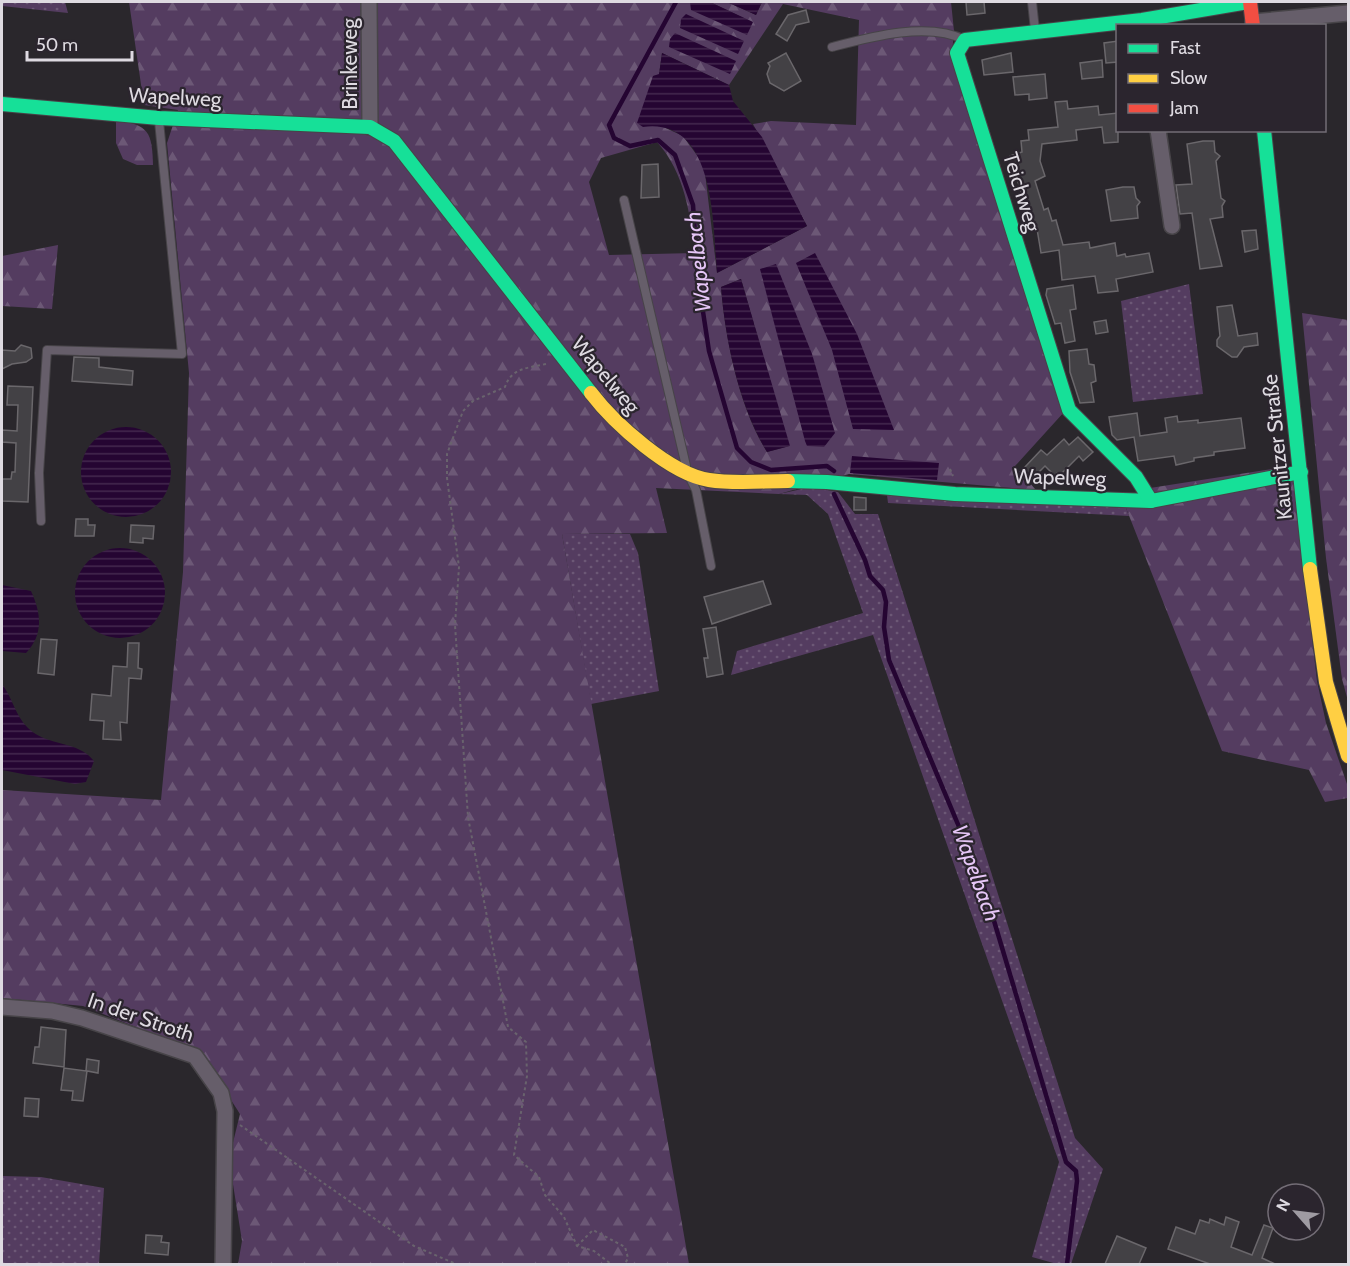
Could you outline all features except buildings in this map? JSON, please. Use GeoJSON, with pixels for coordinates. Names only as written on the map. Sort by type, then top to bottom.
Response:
{"type":"FeatureCollection","features":[{"type":"Feature","properties":{"kind":"street","name":"Brinkeweg"},"geometry":{"type":"LineString","coordinates":[[369,2],[370,126]]}},
{"type":"Feature","properties":{"kind":"street"},"geometry":{"type":"LineString","coordinates":[[1142,23],[1249,2],[1253,24],[1348,13]]}},
{"type":"Feature","properties":{"kind":"street"},"geometry":{"type":"LineString","coordinates":[[964,40],[1116,25]]}},
{"type":"Feature","properties":{"kind":"street","name":"Teichweg"},"geometry":{"type":"LineString","coordinates":[[964,40],[957,53],[1069,410],[1136,477],[1151,501]]}},
{"type":"Feature","properties":{"kind":"street","name":"Wapelweg"},"geometry":{"type":"LineString","coordinates":[[2,104],[159,118],[370,126],[394,141],[606,413],[637,441],[687,472],[708,480],[827,482],[955,494],[1151,501],[1302,472]]}},
{"type":"Feature","properties":{"kind":"street"},"geometry":{"type":"LineString","coordinates":[[1158,132],[1172,226]]}},
{"type":"Feature","properties":{"kind":"street","name":"Kaunitzer Straße"},"geometry":{"type":"LineString","coordinates":[[1264,132],[1310,559],[1326,682],[1348,756]]}},
{"type":"Feature","properties":{"kind":"street","name":"In der Stroth"},"geometry":{"type":"LineString","coordinates":[[2,1007],[51,1011],[82,1018],[195,1056],[221,1093],[226,1115],[223,1264]]}},
{"type":"Feature","properties":{"kind":"lane"},"geometry":{"type":"LineString","coordinates":[[1032,2],[1035,32]]}},
{"type":"Feature","properties":{"kind":"lane"},"geometry":{"type":"LineString","coordinates":[[832,48],[876,35],[950,32],[964,40]]}},
{"type":"Feature","properties":{"kind":"lane"},"geometry":{"type":"LineString","coordinates":[[41,521],[39,473],[46,350],[182,354],[159,118]]}},
{"type":"Feature","properties":{"kind":"lane"},"geometry":{"type":"LineString","coordinates":[[624,200],[687,472],[696,490],[711,566]]}},
{"type":"Feature","properties":{"kind":"path"},"geometry":{"type":"LineString","coordinates":[[561,355],[554,362],[514,372],[506,387],[473,401],[463,411],[447,454],[447,478],[459,567],[455,625],[468,817],[508,1027],[526,1042],[526,1076],[514,1155],[539,1177],[544,1195],[564,1217],[577,1246],[594,1251],[611,1264]]}},
{"type":"Feature","properties":{"kind":"path"},"geometry":{"type":"LineString","coordinates":[[226,1115],[414,1246],[456,1264]]}},
{"type":"Feature","properties":{"kind":"path"},"geometry":{"type":"LineString","coordinates":[[577,1246],[593,1230],[625,1247],[628,1258],[625,1264]]}},
{"type":"Feature","properties":{"kind":"green space"},"geometry":{"type":"Polygon","coordinates":[[[2,2],[65,2],[68,13],[2,6],[2,2]]]}},
{"type":"Feature","properties":{"kind":"green space"},"geometry":{"type":"Polygon","coordinates":[[[129,2],[690,2],[752,22],[710,2],[727,2],[756,15],[762,2],[951,2],[954,31],[952,53],[1065,411],[1015,466],[1036,490],[849,474],[779,494],[656,488],[667,533],[562,534],[689,1264],[238,1264],[242,1241],[229,1159],[240,1114],[201,1053],[83,1006],[2,998],[2,790],[161,800],[183,572],[189,373],[167,143],[178,110],[144,105],[129,2]],[[783,4],[729,85],[662,53],[659,75],[653,76],[659,125],[683,136],[704,165],[717,273],[807,226],[753,124],[771,121],[856,125],[859,20],[783,4]],[[657,142],[601,158],[589,182],[609,255],[695,253],[688,209],[680,180],[657,142]],[[741,279],[721,287],[735,372],[757,434],[767,452],[789,446],[741,279]]]}},
{"type":"Feature","properties":{"kind":"green space"},"geometry":{"type":"Polygon","coordinates":[[[116,120],[136,124],[146,132],[150,138],[153,165],[137,165],[123,159],[116,143],[116,120]]]}},
{"type":"Feature","properties":{"kind":"green space"},"geometry":{"type":"Polygon","coordinates":[[[58,245],[52,309],[2,306],[2,256],[58,245]]]}},
{"type":"Feature","properties":{"kind":"green space"},"geometry":{"type":"Polygon","coordinates":[[[1189,284],[1203,394],[1133,402],[1121,301],[1189,284]]]}},
{"type":"Feature","properties":{"kind":"green space"},"geometry":{"type":"Polygon","coordinates":[[[1302,313],[1348,320],[1348,701],[1342,679],[1326,558],[1302,313]]]}},
{"type":"Feature","properties":{"kind":"green space"},"geometry":{"type":"Polygon","coordinates":[[[1292,466],[1317,681],[1326,723],[1348,787],[1348,798],[1325,802],[1309,770],[1222,751],[1126,508],[1150,488],[1292,466]]]}},
{"type":"Feature","properties":{"kind":"green space"},"geometry":{"type":"Polygon","coordinates":[[[811,487],[838,492],[855,514],[878,514],[1075,1138],[1103,1169],[1071,1264],[1057,1264],[1032,1257],[1059,1162],[873,635],[731,675],[737,651],[863,613],[828,514],[807,495],[779,494],[811,487]]]}},
{"type":"Feature","properties":{"kind":"green space"},"geometry":{"type":"Polygon","coordinates":[[[887,495],[1126,508],[1129,516],[888,503],[887,495]]]}},
{"type":"Feature","properties":{"kind":"green space"},"geometry":{"type":"Polygon","coordinates":[[[562,534],[630,534],[638,553],[659,691],[591,704],[562,534]]]}},
{"type":"Feature","properties":{"kind":"green space"},"geometry":{"type":"Polygon","coordinates":[[[2,1176],[41,1177],[104,1188],[99,1264],[2,1264],[2,1176]]]}},
{"type":"Feature","properties":{"kind":"shaded area"},"geometry":{"type":"Polygon","coordinates":[[[690,2],[710,2],[753,22],[747,35],[691,10],[690,2]]]}},
{"type":"Feature","properties":{"kind":"shaded area"},"geometry":{"type":"Polygon","coordinates":[[[727,2],[762,2],[756,15],[727,2]]]}},
{"type":"Feature","properties":{"kind":"shaded area"},"geometry":{"type":"Polygon","coordinates":[[[686,14],[744,41],[738,54],[680,28],[681,19],[686,14]]]}},
{"type":"Feature","properties":{"kind":"shaded area"},"geometry":{"type":"Polygon","coordinates":[[[675,33],[736,61],[730,74],[669,47],[670,39],[675,33]]]}},
{"type":"Feature","properties":{"kind":"shaded area"},"geometry":{"type":"Polygon","coordinates":[[[662,53],[729,85],[733,101],[762,137],[807,226],[717,273],[711,203],[706,178],[697,156],[685,139],[667,128],[643,127],[637,123],[653,76],[659,74],[662,53]]]}},
{"type":"Feature","properties":{"kind":"shaded area"},"geometry":{"type":"Polygon","coordinates":[[[815,253],[857,334],[894,430],[853,429],[832,350],[796,263],[815,253]]]}},
{"type":"Feature","properties":{"kind":"shaded area"},"geometry":{"type":"Polygon","coordinates":[[[776,264],[812,354],[835,433],[824,447],[807,446],[805,441],[760,269],[776,264]]]}},
{"type":"Feature","properties":{"kind":"shaded area"},"geometry":{"type":"Polygon","coordinates":[[[741,279],[790,446],[767,452],[741,394],[726,328],[721,287],[741,279]]]}},
{"type":"Feature","properties":{"kind":"shaded area"},"geometry":{"type":"Polygon","coordinates":[[[126,427],[143,430],[158,440],[168,455],[171,472],[168,489],[158,504],[143,514],[126,517],[109,514],[94,504],[84,489],[81,472],[84,455],[94,440],[109,430],[126,427]]]}},
{"type":"Feature","properties":{"kind":"shaded area"},"geometry":{"type":"Polygon","coordinates":[[[852,456],[939,463],[937,480],[850,473],[852,456]]]}},
{"type":"Feature","properties":{"kind":"shaded area"},"geometry":{"type":"Polygon","coordinates":[[[120,548],[137,551],[152,561],[162,576],[165,593],[162,610],[152,625],[137,635],[120,638],[103,635],[88,625],[78,610],[75,593],[78,576],[88,561],[103,551],[120,548]]]}},
{"type":"Feature","properties":{"kind":"shaded area"},"geometry":{"type":"Polygon","coordinates":[[[2,585],[31,591],[37,607],[38,631],[32,646],[26,653],[2,651],[2,585]]]}},
{"type":"Feature","properties":{"kind":"shaded area"},"geometry":{"type":"Polygon","coordinates":[[[2,684],[20,718],[28,728],[44,738],[80,750],[94,761],[86,782],[75,784],[2,770],[2,684]]]}},
{"type":"Feature","properties":{"kind":"waterway","name":"Wapelbach"},"geometry":{"type":"LineString","coordinates":[[676,2],[609,125],[614,138],[630,146],[658,140],[675,155],[693,205],[698,279],[709,351],[737,448],[751,462],[771,470],[827,466],[834,471]]}},
{"type":"Feature","properties":{"kind":"waterway","name":"Wapelbach"},"geometry":{"type":"LineString","coordinates":[[834,494],[865,560],[870,576],[883,590],[886,602],[884,627],[889,660],[983,884],[1066,1162],[1076,1171],[1077,1181],[1067,1264]]}},
{"type":"Feature","properties":{"kind":"traffic: fast"},"geometry":{"type":"LineString","coordinates":[[1151,501],[1136,477],[1069,410],[957,53],[965,40],[1142,20],[1248,2]]}},
{"type":"Feature","properties":{"kind":"traffic: fast"},"geometry":{"type":"LineString","coordinates":[[2,104],[159,118],[370,127],[394,141],[591,393]]}},
{"type":"Feature","properties":{"kind":"traffic: fast"},"geometry":{"type":"LineString","coordinates":[[1264,132],[1310,569]]}},
{"type":"Feature","properties":{"kind":"traffic: fast"},"geometry":{"type":"LineString","coordinates":[[788,481],[827,482],[955,494],[1151,501],[1301,472]]}},
{"type":"Feature","properties":{"kind":"traffic: slow"},"geometry":{"type":"LineString","coordinates":[[591,393],[644,446],[677,468],[694,476],[728,482],[788,481]]}},
{"type":"Feature","properties":{"kind":"traffic: slow"},"geometry":{"type":"LineString","coordinates":[[1310,569],[1326,682],[1348,756]]}},
{"type":"Feature","properties":{"kind":"traffic: jam"},"geometry":{"type":"LineString","coordinates":[[1250,2],[1253,24]]}}]}
